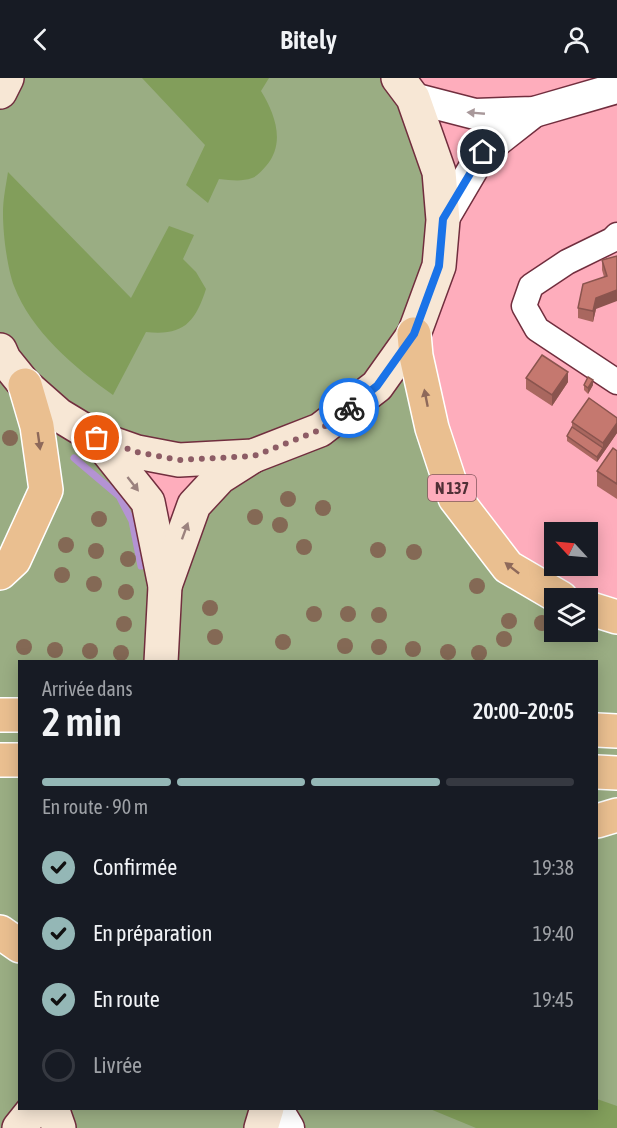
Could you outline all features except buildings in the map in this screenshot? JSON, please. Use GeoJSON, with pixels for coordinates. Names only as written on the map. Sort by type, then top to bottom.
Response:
{"type":"FeatureCollection","features":[{"type":"Feature","properties":{"kind":"highway","name":"N 137"},"geometry":{"type":"LineString","coordinates":[[414,334],[416,356],[432,428],[455,498],[508,567],[544,588]]}},
{"type":"Feature","properties":{"kind":"highway"},"geometry":{"type":"LineString","coordinates":[[0,573],[14,560],[46,490],[37,426],[25,385]]}},
{"type":"Feature","properties":{"kind":"highway"},"geometry":{"type":"LineString","coordinates":[[598,611],[617,617]]}},
{"type":"Feature","properties":{"kind":"highway"},"geometry":{"type":"LineString","coordinates":[[0,715],[18,715]]}},
{"type":"Feature","properties":{"kind":"highway"},"geometry":{"type":"LineString","coordinates":[[598,730],[617,731]]}},
{"type":"Feature","properties":{"kind":"highway"},"geometry":{"type":"LineString","coordinates":[[0,760],[18,760]]}},
{"type":"Feature","properties":{"kind":"highway"},"geometry":{"type":"LineString","coordinates":[[598,772],[617,773]]}},
{"type":"Feature","properties":{"kind":"highway"},"geometry":{"type":"LineString","coordinates":[[598,821],[617,815]]}},
{"type":"Feature","properties":{"kind":"highway"},"geometry":{"type":"LineString","coordinates":[[0,932],[18,945]]}},
{"type":"Feature","properties":{"kind":"main road"},"geometry":{"type":"LineString","coordinates":[[0,92],[7,78]]}},
{"type":"Feature","properties":{"kind":"main road"},"geometry":{"type":"LineString","coordinates":[[165,586],[194,505],[220,477],[254,456],[320,430],[377,386],[414,334],[439,266],[443,219],[439,172],[405,88]]}},
{"type":"Feature","properties":{"kind":"main road"},"geometry":{"type":"LineString","coordinates":[[1,354],[25,385],[59,414],[97,438],[137,452],[179,460],[254,456]]}},
{"type":"Feature","properties":{"kind":"main road"},"geometry":{"type":"LineString","coordinates":[[97,438],[148,502],[165,586],[161,658]]}},
{"type":"Feature","properties":{"kind":"main road"},"geometry":{"type":"LineString","coordinates":[[19,1128],[32,1110]]}},
{"type":"Feature","properties":{"kind":"main road"},"geometry":{"type":"LineString","coordinates":[[53,1110],[59,1128]]}},
{"type":"Feature","properties":{"kind":"main road"},"geometry":{"type":"LineString","coordinates":[[261,1128],[266,1110]]}},
{"type":"Feature","properties":{"kind":"street"},"geometry":{"type":"LineString","coordinates":[[405,88],[475,114],[534,112],[617,88]]}},
{"type":"Feature","properties":{"kind":"street"},"geometry":{"type":"LineString","coordinates":[[443,219],[483,152],[534,112]]}},
{"type":"Feature","properties":{"kind":"street"},"geometry":{"type":"LineString","coordinates":[[617,235],[612,240],[567,262],[531,286],[524,306],[537,329],[617,382]]}},
{"type":"Feature","properties":{"kind":"street"},"geometry":{"type":"LineString","coordinates":[[278,1110],[289,1128]]}},
{"type":"Feature","properties":{"kind":"green space"},"geometry":{"type":"Polygon","coordinates":[[[7,78],[398,78],[439,172],[414,334],[455,498],[545,588],[544,642],[598,642],[598,611],[617,617],[617,1128],[293,1128],[281,1110],[598,1110],[598,660],[18,660],[19,1128],[0,1128],[0,92],[7,78]],[[99,438],[148,502],[165,585],[220,477],[99,438]]]}},
{"type":"Feature","properties":{"kind":"green space"},"geometry":{"type":"Polygon","coordinates":[[[142,78],[269,78],[261,91],[274,119],[276,129],[276,148],[272,157],[260,173],[252,178],[219,179],[208,203],[186,185],[205,145],[142,78]]]}},
{"type":"Feature","properties":{"kind":"green space"},"geometry":{"type":"Polygon","coordinates":[[[8,172],[131,298],[169,226],[194,235],[183,259],[196,272],[206,289],[197,311],[186,325],[178,329],[159,333],[146,332],[113,395],[69,361],[43,333],[31,318],[14,286],[7,260],[3,221],[8,172]]]}},
{"type":"Feature","properties":{"kind":"green space"},"geometry":{"type":"Polygon","coordinates":[[[598,1099],[617,1106],[617,1128],[476,1128],[432,1110],[598,1110],[598,1099]]]}},
{"type":"Feature","properties":{"kind":"green space"},"geometry":{"type":"Polygon","coordinates":[[[52,1110],[266,1110],[258,1128],[59,1128],[52,1110]]]}},
{"type":"Feature","properties":{"kind":"waterway"},"geometry":{"type":"LineString","coordinates":[[74,458],[119,496],[132,521],[141,566]]}},
{"type":"Feature","properties":{"kind":"way so far"},"geometry":{"type":"LineString","coordinates":[[97,438],[137,452],[179,460],[254,456],[320,430],[349,408]]}},
{"type":"Feature","properties":{"kind":"route"},"geometry":{"type":"LineString","coordinates":[[349,408],[377,386],[414,334],[439,266],[443,219],[483,152]]}}]}
